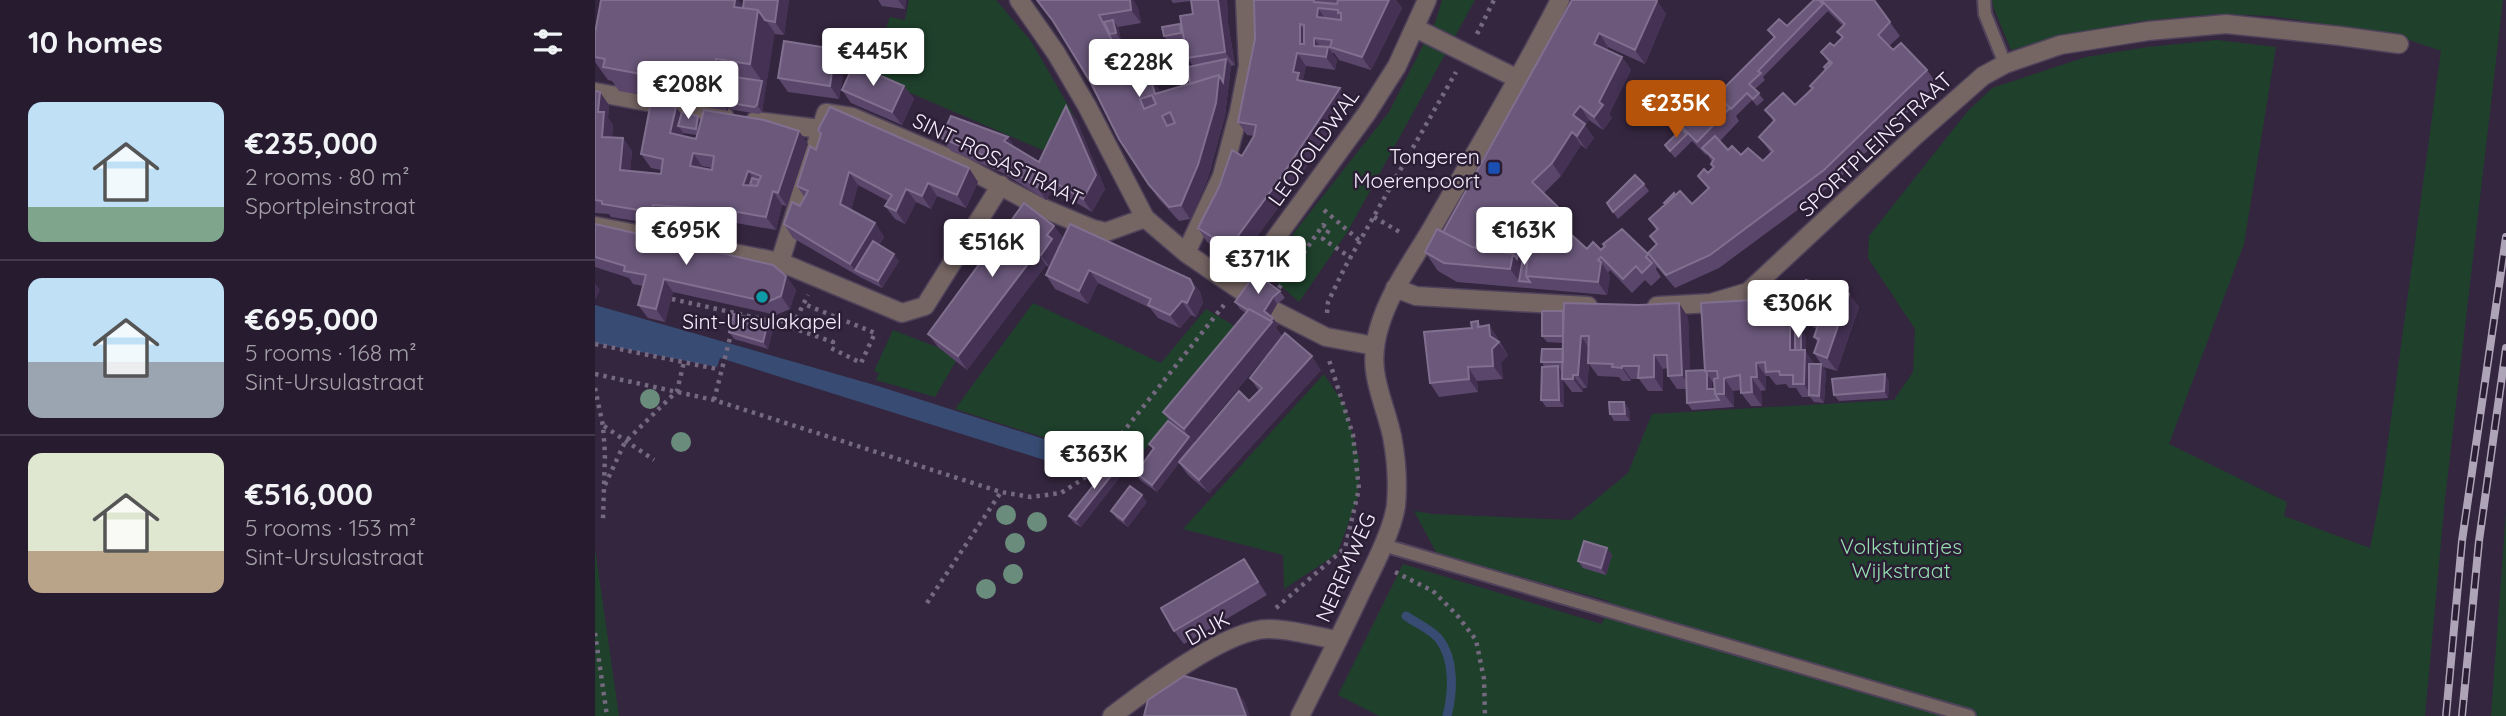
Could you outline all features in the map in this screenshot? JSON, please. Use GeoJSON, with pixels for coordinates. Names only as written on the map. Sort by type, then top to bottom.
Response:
{"type":"FeatureCollection","features":[{"type":"Feature","properties":{"kind":"street"},"geometry":{"type":"LineString","coordinates":[[1019,0],[1056,52],[1081,95],[1145,218],[1187,253],[1243,291]]}},
{"type":"Feature","properties":{"kind":"street"},"geometry":{"type":"LineString","coordinates":[[1187,253],[1222,176],[1239,111],[1248,66],[1245,0]]}},
{"type":"Feature","properties":{"kind":"street","name":"LEOPOLDWAL"},"geometry":{"type":"LineString","coordinates":[[1243,291],[1308,192],[1391,76],[1427,0]]}},
{"type":"Feature","properties":{"kind":"street"},"geometry":{"type":"LineString","coordinates":[[1273,310],[1326,337],[1375,346],[1379,327],[1395,288],[1423,245],[1560,0]]}},
{"type":"Feature","properties":{"kind":"street","name":"SPORTPLEINSTRAAT"},"geometry":{"type":"LineString","coordinates":[[1639,307],[1711,303],[1748,292],[1915,136],[1983,76],[2005,64],[2060,45],[2148,31],[2226,24],[2399,44]]}},
{"type":"Feature","properties":{"kind":"street"},"geometry":{"type":"LineString","coordinates":[[1415,28],[1518,79]]}},
{"type":"Feature","properties":{"kind":"street"},"geometry":{"type":"LineString","coordinates":[[595,92],[765,123],[821,128],[780,262]]}},
{"type":"Feature","properties":{"kind":"street","name":"SINT-ROSASTRAAT"},"geometry":{"type":"LineString","coordinates":[[821,128],[825,113],[852,117],[946,157],[1038,206],[1093,229],[1106,232],[1145,218]]}},
{"type":"Feature","properties":{"kind":"street"},"geometry":{"type":"LineString","coordinates":[[595,226],[780,262],[902,313],[925,306],[1001,185]]}},
{"type":"Feature","properties":{"kind":"street"},"geometry":{"type":"LineString","coordinates":[[1395,288],[1416,296],[1601,306]]}},
{"type":"Feature","properties":{"kind":"street","name":"NEREMWEG"},"geometry":{"type":"LineString","coordinates":[[1300,716],[1379,554],[1396,506],[1392,436],[1377,391],[1375,346]]}},
{"type":"Feature","properties":{"kind":"street","name":"DIJK"},"geometry":{"type":"LineString","coordinates":[[1112,716],[1141,694],[1243,632],[1269,629],[1338,640]]}},
{"type":"Feature","properties":{"kind":"lane"},"geometry":{"type":"LineString","coordinates":[[1983,0],[1985,14],[2005,64]]}},
{"type":"Feature","properties":{"kind":"lane"},"geometry":{"type":"LineString","coordinates":[[1379,554],[1969,716]]}},
{"type":"Feature","properties":{"kind":"path"},"geometry":{"type":"LineString","coordinates":[[1269,629],[1275,608],[1345,548],[1359,489],[1353,435],[1330,369],[1326,337],[1328,302],[1468,52],[1494,0]]}},
{"type":"Feature","properties":{"kind":"path"},"geometry":{"type":"LineString","coordinates":[[1308,192],[1331,217],[1361,242]]}},
{"type":"Feature","properties":{"kind":"path"},"geometry":{"type":"LineString","coordinates":[[1374,217],[1423,245]]}},
{"type":"Feature","properties":{"kind":"path"},"geometry":{"type":"LineString","coordinates":[[1277,292],[1323,225],[1329,230],[1323,239],[1351,258]]}},
{"type":"Feature","properties":{"kind":"path"},"geometry":{"type":"LineString","coordinates":[[775,322],[796,319],[817,276]]}},
{"type":"Feature","properties":{"kind":"path"},"geometry":{"type":"LineString","coordinates":[[595,374],[714,400],[1001,492],[1031,497],[1061,493],[1089,475],[1219,313],[1243,291]]}},
{"type":"Feature","properties":{"kind":"path"},"geometry":{"type":"LineString","coordinates":[[672,299],[775,322],[833,342],[831,348],[861,363],[874,333],[804,303]]}},
{"type":"Feature","properties":{"kind":"path"},"geometry":{"type":"LineString","coordinates":[[714,400],[731,337],[728,336],[736,314]]}},
{"type":"Feature","properties":{"kind":"path"},"geometry":{"type":"LineString","coordinates":[[595,344],[717,369]]}},
{"type":"Feature","properties":{"kind":"path"},"geometry":{"type":"LineString","coordinates":[[605,485],[625,442],[677,391],[684,362]]}},
{"type":"Feature","properties":{"kind":"path"},"geometry":{"type":"LineString","coordinates":[[595,388],[603,426],[603,519]]}},
{"type":"Feature","properties":{"kind":"path"},"geometry":{"type":"LineString","coordinates":[[603,426],[654,460]]}},
{"type":"Feature","properties":{"kind":"path"},"geometry":{"type":"LineString","coordinates":[[927,603],[1001,492]]}},
{"type":"Feature","properties":{"kind":"path"},"geometry":{"type":"LineString","coordinates":[[595,500],[603,500]]}},
{"type":"Feature","properties":{"kind":"path"},"geometry":{"type":"LineString","coordinates":[[1379,554],[1433,591],[1457,615],[1476,640],[1484,679],[1485,716]]}},
{"type":"Feature","properties":{"kind":"path"},"geometry":{"type":"LineString","coordinates":[[595,633],[607,716]]}},
{"type":"Feature","properties":{"kind":"green space"},"geometry":{"type":"Polygon","coordinates":[[[909,0],[996,0],[1031,41],[1076,119],[1056,156],[869,75],[890,17],[905,20],[909,0]]]}},
{"type":"Feature","properties":{"kind":"green space"},"geometry":{"type":"Polygon","coordinates":[[[1442,0],[1475,0],[1348,231],[1299,302],[1264,271],[1389,112],[1436,20],[1442,0]]]}},
{"type":"Feature","properties":{"kind":"green space","name":"Volkstuintjes Wijkstraat"},"geometry":{"type":"Polygon","coordinates":[[[1992,0],[2503,0],[2445,499],[2425,716],[1379,716],[1338,695],[1403,564],[1602,624],[1609,601],[1437,554],[1414,511],[1571,520],[1628,473],[1652,414],[1894,400],[1913,372],[1915,329],[1868,258],[1869,236],[1967,112],[1992,88],[2086,57],[2148,47],[2217,40],[2276,47],[2244,244],[2169,444],[2287,502],[2284,516],[2370,548],[2381,493],[2441,51],[2392,34],[2270,16],[2219,14],[2142,21],[2070,34],[2011,50],[1992,0]]]}},
{"type":"Feature","properties":{"kind":"green space"},"geometry":{"type":"Polygon","coordinates":[[[1033,303],[1161,363],[1206,309],[1243,331],[1127,471],[1077,448],[955,409],[1033,303]]]}},
{"type":"Feature","properties":{"kind":"green space"},"geometry":{"type":"Polygon","coordinates":[[[893,330],[939,348],[956,361],[935,397],[876,380],[879,373],[874,371],[893,330]]]}},
{"type":"Feature","properties":{"kind":"green space"},"geometry":{"type":"Polygon","coordinates":[[[1324,374],[1345,406],[1360,462],[1358,497],[1337,554],[1284,589],[1283,555],[1183,529],[1324,374]]]}},
{"type":"Feature","properties":{"kind":"green space"},"geometry":{"type":"Polygon","coordinates":[[[2506,511],[2506,716],[2491,716],[2506,511]]]}},
{"type":"Feature","properties":{"kind":"green space"},"geometry":{"type":"Polygon","coordinates":[[[595,548],[619,716],[595,716],[595,548]]]}},
{"type":"Feature","properties":{"kind":"water"},"geometry":{"type":"Polygon","coordinates":[[[595,305],[878,386],[1066,446],[1057,464],[720,358],[717,367],[595,343],[595,305]]]}},
{"type":"Feature","properties":{"kind":"building"},"geometry":{"type":"Polygon","coordinates":[[[601,0],[735,0],[734,7],[758,10],[750,64],[716,59],[711,87],[603,67],[605,59],[595,57],[595,33],[601,0]]]}},
{"type":"Feature","properties":{"kind":"building"},"geometry":{"type":"Polygon","coordinates":[[[744,0],[778,0],[775,22],[765,20],[758,10],[743,8],[744,0]]]}},
{"type":"Feature","properties":{"kind":"building"},"geometry":{"type":"Polygon","coordinates":[[[1037,0],[1130,0],[1131,10],[1099,15],[1116,48],[1141,45],[1146,68],[1131,70],[1135,80],[1150,76],[1155,94],[1219,75],[1216,103],[1198,165],[1181,205],[1169,207],[1149,185],[1119,139],[1091,83],[1037,0]],[[1152,95],[1140,99],[1144,109],[1156,104],[1152,95]],[[1170,112],[1162,116],[1167,126],[1175,123],[1170,112]]]}},
{"type":"Feature","properties":{"kind":"building"},"geometry":{"type":"Polygon","coordinates":[[[1191,0],[1218,0],[1225,52],[1187,58],[1180,16],[1193,14],[1191,0]]]}},
{"type":"Feature","properties":{"kind":"building"},"geometry":{"type":"Polygon","coordinates":[[[1254,0],[1314,0],[1337,4],[1338,0],[1389,0],[1362,57],[1330,47],[1332,40],[1314,38],[1314,46],[1328,47],[1326,57],[1297,53],[1293,72],[1299,73],[1297,80],[1340,88],[1279,180],[1229,248],[1198,228],[1219,187],[1232,150],[1242,156],[1254,136],[1256,125],[1238,122],[1255,39],[1254,0]],[[1318,8],[1317,17],[1341,20],[1338,10],[1318,8]],[[1300,24],[1300,44],[1304,44],[1304,25],[1300,24]]]}},
{"type":"Feature","properties":{"kind":"building"},"geometry":{"type":"Polygon","coordinates":[[[1572,0],[1657,1],[1635,50],[1599,33],[1594,44],[1622,57],[1599,102],[1603,105],[1594,117],[1580,106],[1573,115],[1585,124],[1577,136],[1572,132],[1552,163],[1532,182],[1561,210],[1553,218],[1587,249],[1593,242],[1601,250],[1605,246],[1603,244],[1622,229],[1648,254],[1646,257],[1652,263],[1642,273],[1636,266],[1623,279],[1601,257],[1598,260],[1601,262],[1598,282],[1526,276],[1529,242],[1520,241],[1517,259],[1513,254],[1472,247],[1443,232],[1572,0]],[[1513,229],[1507,238],[1514,240],[1517,232],[1513,229]]]}},
{"type":"Feature","properties":{"kind":"building"},"geometry":{"type":"Polygon","coordinates":[[[1814,0],[1823,4],[1758,71],[1761,73],[1749,84],[1759,93],[1753,99],[1747,93],[1731,109],[1717,95],[1775,37],[1768,30],[1779,19],[1787,26],[1814,0]]]}},
{"type":"Feature","properties":{"kind":"building"},"geometry":{"type":"Polygon","coordinates":[[[1821,0],[1874,0],[1890,22],[1878,35],[1893,50],[1901,43],[1927,70],[1824,170],[1710,255],[1666,275],[1648,253],[1657,244],[1650,236],[1658,229],[1649,219],[1680,191],[1692,204],[1709,188],[1698,176],[1704,169],[1708,173],[1714,167],[1711,164],[1714,159],[1702,148],[1715,136],[1728,150],[1732,146],[1741,155],[1748,148],[1763,161],[1773,151],[1759,137],[1775,120],[1765,110],[1783,93],[1795,105],[1813,88],[1810,86],[1832,63],[1821,52],[1830,43],[1834,46],[1843,37],[1837,32],[1845,24],[1821,0]]]}},
{"type":"Feature","properties":{"kind":"building"},"geometry":{"type":"Polygon","coordinates":[[[1113,20],[1116,33],[1110,34],[1104,22],[1113,20]]]}},
{"type":"Feature","properties":{"kind":"building"},"geometry":{"type":"Polygon","coordinates":[[[1180,24],[1181,33],[1164,36],[1162,27],[1180,24]]]}},
{"type":"Feature","properties":{"kind":"building"},"geometry":{"type":"Polygon","coordinates":[[[784,41],[835,49],[830,86],[778,78],[784,41]]]}},
{"type":"Feature","properties":{"kind":"building"},"geometry":{"type":"Polygon","coordinates":[[[1226,59],[1223,82],[1219,75],[1190,84],[1188,67],[1226,59]]]}},
{"type":"Feature","properties":{"kind":"building"},"geometry":{"type":"Polygon","coordinates":[[[854,64],[904,86],[892,112],[842,90],[854,64]]]}},
{"type":"Feature","properties":{"kind":"building"},"geometry":{"type":"Polygon","coordinates":[[[728,76],[762,81],[757,105],[754,107],[724,102],[728,76]]]}},
{"type":"Feature","properties":{"kind":"building"},"geometry":{"type":"Polygon","coordinates":[[[1711,90],[1730,108],[1697,142],[1677,122],[1711,90]]]}},
{"type":"Feature","properties":{"kind":"building"},"geometry":{"type":"Polygon","coordinates":[[[595,91],[600,92],[598,112],[604,112],[602,137],[623,138],[620,170],[661,174],[663,159],[641,154],[651,102],[676,107],[670,133],[696,139],[704,110],[764,120],[799,131],[778,193],[773,191],[766,217],[727,210],[653,205],[651,212],[602,204],[602,201],[595,200],[595,91]],[[693,153],[690,166],[712,170],[714,156],[693,153]],[[748,171],[743,185],[757,186],[761,176],[748,171]]]}},
{"type":"Feature","properties":{"kind":"building"},"geometry":{"type":"Polygon","coordinates":[[[1066,106],[1096,175],[1083,199],[1044,176],[1037,187],[993,159],[941,138],[951,116],[1008,137],[1004,141],[1039,162],[1066,106]]]}},
{"type":"Feature","properties":{"kind":"building"},"geometry":{"type":"Polygon","coordinates":[[[830,107],[969,168],[957,195],[928,183],[922,196],[906,189],[896,211],[885,206],[892,195],[849,172],[840,204],[875,223],[850,264],[784,224],[792,202],[800,206],[808,191],[797,186],[810,146],[816,150],[821,134],[818,130],[830,107]]]}},
{"type":"Feature","properties":{"kind":"building"},"geometry":{"type":"Polygon","coordinates":[[[682,112],[698,116],[696,129],[678,126],[682,112]]]}},
{"type":"Feature","properties":{"kind":"building"},"geometry":{"type":"Polygon","coordinates":[[[1682,129],[1687,134],[1670,151],[1665,145],[1682,129]]]}},
{"type":"Feature","properties":{"kind":"building"},"geometry":{"type":"Polygon","coordinates":[[[1635,175],[1644,184],[1613,212],[1607,203],[1635,175]]]}},
{"type":"Feature","properties":{"kind":"building"},"geometry":{"type":"Polygon","coordinates":[[[752,178],[759,180],[757,186],[750,185],[752,178]]]}},
{"type":"Feature","properties":{"kind":"building"},"geometry":{"type":"Polygon","coordinates":[[[1024,203],[1054,226],[1047,235],[1052,239],[1041,255],[1037,252],[958,356],[928,334],[1024,203]]]}},
{"type":"Feature","properties":{"kind":"building"},"geometry":{"type":"Polygon","coordinates":[[[595,224],[773,265],[786,276],[781,296],[767,302],[664,279],[656,309],[638,305],[646,275],[624,271],[625,266],[595,257],[595,224]]]}},
{"type":"Feature","properties":{"kind":"building"},"geometry":{"type":"Polygon","coordinates":[[[1070,224],[1190,279],[1194,288],[1187,303],[1182,301],[1170,315],[1148,305],[1151,299],[1089,270],[1079,291],[1046,275],[1070,224]]]}},
{"type":"Feature","properties":{"kind":"building"},"geometry":{"type":"Polygon","coordinates":[[[1437,229],[1472,247],[1513,254],[1510,269],[1444,263],[1425,252],[1437,229]]]}},
{"type":"Feature","properties":{"kind":"building"},"geometry":{"type":"Polygon","coordinates":[[[873,241],[894,254],[878,281],[855,270],[873,241]]]}},
{"type":"Feature","properties":{"kind":"building"},"geometry":{"type":"Polygon","coordinates":[[[1525,247],[1528,248],[1526,276],[1530,282],[1519,281],[1525,247]]]}},
{"type":"Feature","properties":{"kind":"building"},"geometry":{"type":"Polygon","coordinates":[[[1255,274],[1280,291],[1264,311],[1273,318],[1271,321],[1235,302],[1255,274]]]}},
{"type":"Feature","properties":{"kind":"building"},"geometry":{"type":"Polygon","coordinates":[[[1806,280],[1849,294],[1827,358],[1814,353],[1819,339],[1814,337],[1820,320],[1805,315],[1806,280]]]}},
{"type":"Feature","properties":{"kind":"building"},"geometry":{"type":"Polygon","coordinates":[[[1790,298],[1790,350],[1805,350],[1804,384],[1793,384],[1793,375],[1780,375],[1779,371],[1766,372],[1765,362],[1756,363],[1757,377],[1751,377],[1752,392],[1741,393],[1740,375],[1724,378],[1724,394],[1715,394],[1714,379],[1718,378],[1717,371],[1705,371],[1701,303],[1790,298]]]}},
{"type":"Feature","properties":{"kind":"building"},"geometry":{"type":"Polygon","coordinates":[[[1564,303],[1679,303],[1682,375],[1668,376],[1667,355],[1654,355],[1654,377],[1638,378],[1639,366],[1622,368],[1612,367],[1613,364],[1588,363],[1589,336],[1581,336],[1578,375],[1573,375],[1573,379],[1562,379],[1564,303]]]}},
{"type":"Feature","properties":{"kind":"building"},"geometry":{"type":"Polygon","coordinates":[[[1249,309],[1272,322],[1184,429],[1163,412],[1249,309]]]}},
{"type":"Feature","properties":{"kind":"building"},"geometry":{"type":"Polygon","coordinates":[[[1542,311],[1563,311],[1563,336],[1542,336],[1542,311]]]}},
{"type":"Feature","properties":{"kind":"building"},"geometry":{"type":"Polygon","coordinates":[[[734,314],[768,322],[763,342],[729,332],[734,314]]]}},
{"type":"Feature","properties":{"kind":"building"},"geometry":{"type":"Polygon","coordinates":[[[1478,321],[1478,327],[1489,325],[1490,336],[1499,342],[1492,349],[1493,366],[1468,367],[1469,379],[1430,383],[1424,332],[1472,328],[1471,322],[1478,321]]]}},
{"type":"Feature","properties":{"kind":"building"},"geometry":{"type":"Polygon","coordinates":[[[1795,330],[1801,330],[1801,350],[1795,350],[1795,330]]]}},
{"type":"Feature","properties":{"kind":"building"},"geometry":{"type":"Polygon","coordinates":[[[1285,333],[1312,356],[1199,480],[1179,462],[1239,391],[1249,401],[1262,388],[1250,378],[1285,333]]]}},
{"type":"Feature","properties":{"kind":"building"},"geometry":{"type":"Polygon","coordinates":[[[1542,349],[1563,349],[1563,362],[1541,362],[1542,349]]]}},
{"type":"Feature","properties":{"kind":"building"},"geometry":{"type":"Polygon","coordinates":[[[1809,364],[1821,364],[1819,396],[1809,395],[1809,364]]]}},
{"type":"Feature","properties":{"kind":"building"},"geometry":{"type":"Polygon","coordinates":[[[1558,366],[1559,400],[1541,400],[1542,367],[1558,366]]]}},
{"type":"Feature","properties":{"kind":"building"},"geometry":{"type":"Polygon","coordinates":[[[1705,370],[1707,389],[1715,389],[1719,400],[1687,403],[1686,371],[1705,370]]]}},
{"type":"Feature","properties":{"kind":"building"},"geometry":{"type":"Polygon","coordinates":[[[1885,374],[1884,391],[1834,395],[1832,379],[1885,374]]]}},
{"type":"Feature","properties":{"kind":"building"},"geometry":{"type":"Polygon","coordinates":[[[1609,402],[1624,402],[1625,414],[1610,414],[1609,402]]]}},
{"type":"Feature","properties":{"kind":"building"},"geometry":{"type":"Polygon","coordinates":[[[1168,421],[1189,437],[1152,485],[1136,473],[1154,448],[1149,444],[1168,421]]]}},
{"type":"Feature","properties":{"kind":"building"},"geometry":{"type":"Polygon","coordinates":[[[1113,461],[1119,466],[1076,520],[1069,516],[1113,461]]]}},
{"type":"Feature","properties":{"kind":"building"},"geometry":{"type":"Polygon","coordinates":[[[1130,486],[1142,495],[1123,520],[1111,511],[1130,486]]]}},
{"type":"Feature","properties":{"kind":"building"},"geometry":{"type":"Polygon","coordinates":[[[1584,541],[1607,548],[1601,568],[1578,561],[1584,541]]]}},
{"type":"Feature","properties":{"kind":"building"},"geometry":{"type":"Polygon","coordinates":[[[1244,559],[1258,582],[1174,631],[1161,608],[1244,559]]]}},
{"type":"Feature","properties":{"kind":"building"},"geometry":{"type":"Polygon","coordinates":[[[1184,676],[1236,689],[1246,716],[1144,716],[1148,700],[1184,676]]]}},
{"type":"Feature","properties":{"kind":"waterway"},"geometry":{"type":"LineString","coordinates":[[1406,616],[1439,639],[1448,656],[1451,697],[1447,716]]}},
{"type":"Feature","properties":{"kind":"railway"},"geometry":{"type":"LineString","coordinates":[[2446,716],[2462,541],[2506,237]]}},
{"type":"Feature","properties":{"kind":"railway"},"geometry":{"type":"LineString","coordinates":[[2462,716],[2479,541],[2506,348]]}},
{"type":"Feature","properties":{"kind":"place","name":"Tongeren Moerenpoort"},"geometry":{"type":"Point","coordinates":[1494,168]}},
{"type":"Feature","properties":{"kind":"place","name":"Sint-Ursulakapel"},"geometry":{"type":"Point","coordinates":[762,297]}}]}
